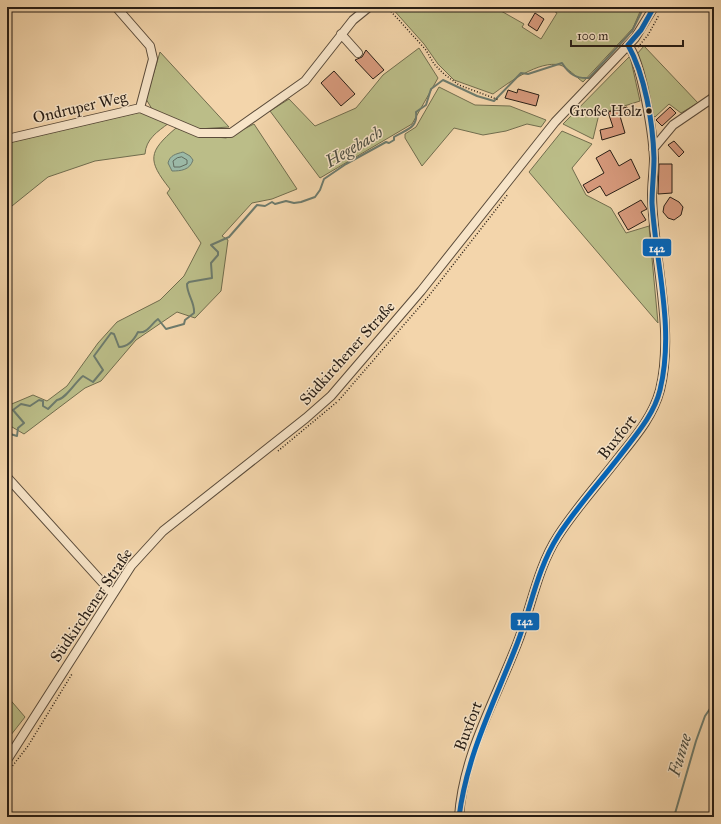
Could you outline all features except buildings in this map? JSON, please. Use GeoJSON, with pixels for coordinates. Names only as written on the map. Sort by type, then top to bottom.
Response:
{"type":"FeatureCollection","features":[{"type":"Feature","properties":{"kind":"street"},"geometry":{"type":"LineString","coordinates":[[116,7],[150,46],[153,59],[140,108]]}},
{"type":"Feature","properties":{"kind":"street","name":"Ondruper Weg"},"geometry":{"type":"LineString","coordinates":[[7,138],[140,108],[199,133],[231,133],[305,80],[353,20],[369,7]]}},
{"type":"Feature","properties":{"kind":"street","name":"Südkirchener Straße"},"geometry":{"type":"LineString","coordinates":[[7,760],[112,593],[131,566],[163,531],[306,418],[330,396],[421,291],[555,122],[641,30],[654,7]]}},
{"type":"Feature","properties":{"kind":"street"},"geometry":{"type":"LineString","coordinates":[[341,34],[358,53]]}},
{"type":"Feature","properties":{"kind":"street","name":"Buxfort"},"geometry":{"type":"LineString","coordinates":[[459,817],[465,778],[473,750],[517,644],[551,549],[569,521],[648,418],[660,390],[664,368],[664,330],[652,196],[653,149],[636,59],[628,45]]}},
{"type":"Feature","properties":{"kind":"street"},"geometry":{"type":"LineString","coordinates":[[653,149],[673,125],[714,97]]}},
{"type":"Feature","properties":{"kind":"street"},"geometry":{"type":"LineString","coordinates":[[7,477],[112,593]]}},
{"type":"Feature","properties":{"kind":"street"},"geometry":{"type":"LineString","coordinates":[[7,814],[11,817]]}},
{"type":"Feature","properties":{"kind":"path"},"geometry":{"type":"LineString","coordinates":[[387,7],[426,50],[434,64],[444,74],[459,85],[499,100]]}},
{"type":"Feature","properties":{"kind":"green space"},"geometry":{"type":"Polygon","coordinates":[[[391,7],[494,7],[524,24],[522,27],[541,39],[557,13],[547,7],[642,7],[633,28],[583,82],[563,66],[552,64],[534,69],[524,74],[493,94],[454,80],[438,64],[424,44],[391,7]]]}},
{"type":"Feature","properties":{"kind":"green space"},"geometry":{"type":"Polygon","coordinates":[[[644,46],[698,103],[681,113],[669,104],[655,117],[650,112],[637,54],[644,46]]]}},
{"type":"Feature","properties":{"kind":"green space"},"geometry":{"type":"Polygon","coordinates":[[[419,48],[438,78],[412,124],[320,178],[270,111],[289,99],[315,126],[356,108],[383,75],[419,48]]]}},
{"type":"Feature","properties":{"kind":"green space"},"geometry":{"type":"Polygon","coordinates":[[[160,52],[229,127],[198,129],[152,109],[146,99],[160,52]]]}},
{"type":"Feature","properties":{"kind":"green space"},"geometry":{"type":"Polygon","coordinates":[[[630,56],[640,101],[599,114],[593,139],[563,124],[630,56]]]}},
{"type":"Feature","properties":{"kind":"green space"},"geometry":{"type":"Polygon","coordinates":[[[439,87],[475,105],[510,106],[546,120],[541,127],[527,124],[506,131],[483,135],[454,128],[422,166],[405,138],[405,134],[416,127],[439,87]]]}},
{"type":"Feature","properties":{"kind":"green space"},"geometry":{"type":"Polygon","coordinates":[[[140,112],[169,123],[156,133],[150,140],[147,144],[145,154],[95,161],[48,177],[7,210],[7,143],[140,112]]]}},
{"type":"Feature","properties":{"kind":"green space"},"geometry":{"type":"Polygon","coordinates":[[[254,124],[297,189],[272,199],[252,203],[222,236],[228,240],[221,291],[195,318],[177,312],[136,340],[101,381],[85,388],[24,434],[7,424],[7,406],[33,395],[47,401],[67,386],[98,343],[117,322],[160,300],[184,276],[201,243],[167,193],[170,189],[157,171],[154,163],[154,157],[160,144],[176,128],[196,135],[226,138],[254,124]]]}},
{"type":"Feature","properties":{"kind":"green space"},"geometry":{"type":"Polygon","coordinates":[[[562,131],[592,144],[572,168],[586,195],[611,208],[626,233],[649,226],[658,323],[529,172],[562,131]]]}},
{"type":"Feature","properties":{"kind":"green space"},"geometry":{"type":"Polygon","coordinates":[[[7,696],[25,717],[7,740],[7,696]]]}},
{"type":"Feature","properties":{"kind":"water"},"geometry":{"type":"Polygon","coordinates":[[[183,152],[190,156],[193,160],[192,163],[185,169],[172,171],[168,163],[170,158],[183,152]]]}},
{"type":"Feature","properties":{"kind":"waterway","name":"Hegebach"},"geometry":{"type":"LineString","coordinates":[[7,433],[17,436],[18,428],[24,423],[13,410],[21,404],[30,406],[39,400],[43,401],[43,406],[48,409],[57,400],[64,397],[83,376],[93,382],[103,370],[94,356],[111,333],[114,334],[119,347],[122,347],[135,338],[138,332],[144,332],[158,319],[166,329],[184,324],[185,320],[194,313],[187,284],[189,282],[212,278],[211,263],[218,255],[218,252],[211,245],[229,237],[257,205],[265,206],[272,202],[275,204],[286,201],[294,203],[315,197],[320,190],[324,179],[346,164],[386,142],[389,143],[394,140],[394,137],[411,128],[415,122],[416,112],[426,105],[431,89],[443,80],[477,96],[494,101],[521,73],[528,74],[562,63],[573,75],[580,78],[589,78],[632,31],[644,7]]}},
{"type":"Feature","properties":{"kind":"waterway","name":"Funne"},"geometry":{"type":"LineString","coordinates":[[674,817],[696,741],[705,716],[714,703]]}},
{"type":"Feature","properties":{"kind":"transit line","name":"142"},"geometry":{"type":"LineString","coordinates":[[628,45],[641,30],[654,7]]}},
{"type":"Feature","properties":{"kind":"transit line","name":"142"},"geometry":{"type":"LineString","coordinates":[[459,817],[468,772],[482,729],[517,644],[539,575],[551,549],[572,516],[649,417],[660,390],[666,344],[663,297],[652,203],[654,164],[652,130],[647,100],[639,70],[628,45]]}},
{"type":"Feature","properties":{"kind":"place","name":"Große Holz"},"geometry":{"type":"Point","coordinates":[649,111]}}]}
